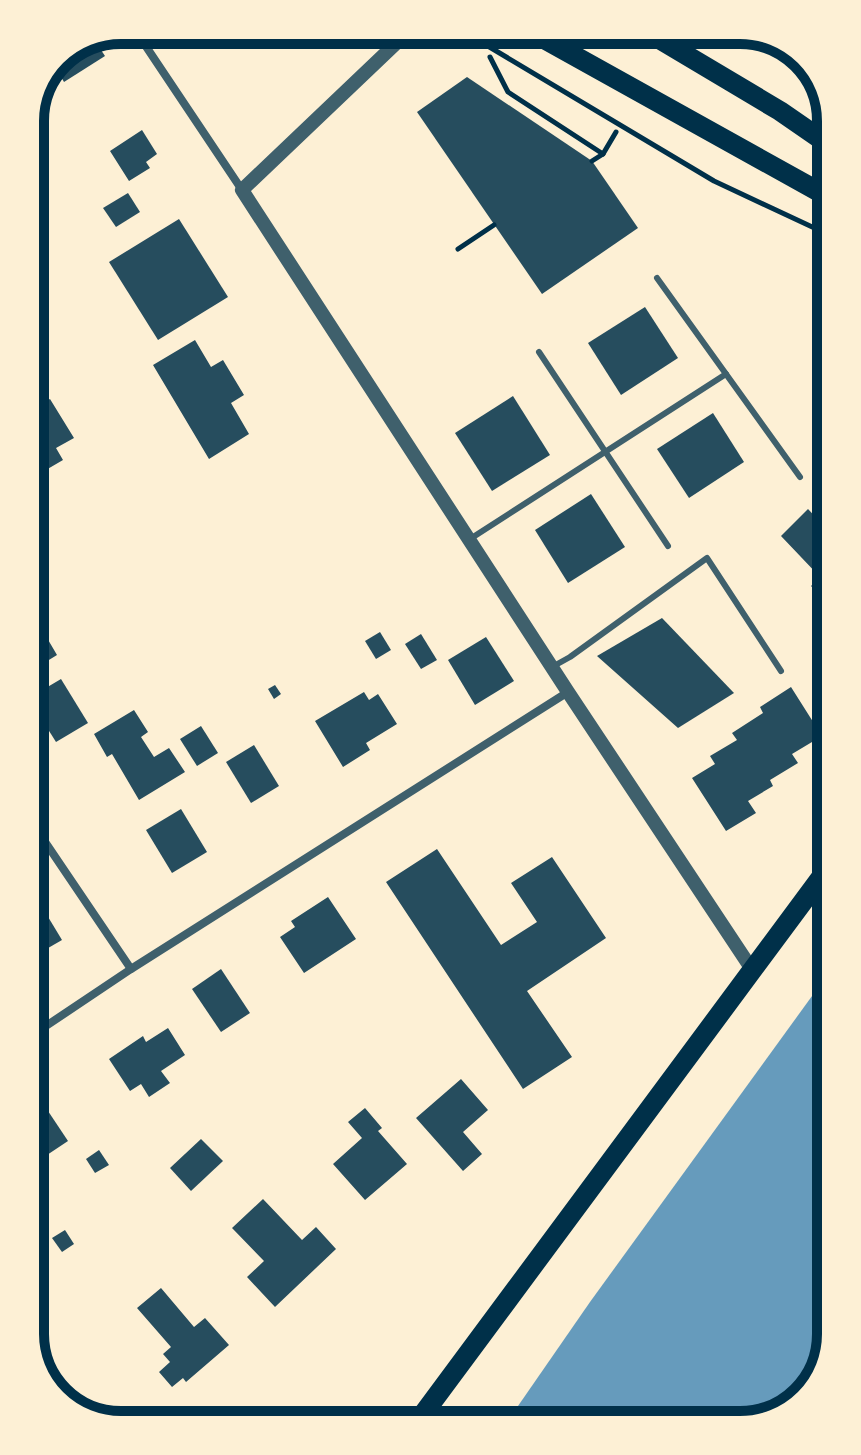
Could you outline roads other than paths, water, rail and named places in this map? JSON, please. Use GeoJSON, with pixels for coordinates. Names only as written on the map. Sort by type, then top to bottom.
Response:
{"type":"FeatureCollection","features":[{"type":"Feature","properties":{"kind":"main road"},"geometry":{"type":"LineString","coordinates":[[553,44],[817,191]]}},
{"type":"Feature","properties":{"kind":"main road"},"geometry":{"type":"LineString","coordinates":[[668,44],[817,137]]}},
{"type":"Feature","properties":{"kind":"main road"},"geometry":{"type":"LineString","coordinates":[[681,44],[695,60]]}},
{"type":"Feature","properties":{"kind":"main road"},"geometry":{"type":"LineString","coordinates":[[425,1411],[817,883]]}},
{"type":"Feature","properties":{"kind":"street"},"geometry":{"type":"LineString","coordinates":[[144,44],[753,971]]}},
{"type":"Feature","properties":{"kind":"street"},"geometry":{"type":"LineString","coordinates":[[242,190],[395,44]]}},
{"type":"Feature","properties":{"kind":"street"},"geometry":{"type":"LineString","coordinates":[[44,1027],[568,692]]}},
{"type":"Feature","properties":{"kind":"street"},"geometry":{"type":"LineString","coordinates":[[44,840],[131,969]]}},
{"type":"Feature","properties":{"kind":"lane"},"geometry":{"type":"LineString","coordinates":[[657,278],[800,477]]}},
{"type":"Feature","properties":{"kind":"lane"},"geometry":{"type":"LineString","coordinates":[[539,352],[668,546]]}},
{"type":"Feature","properties":{"kind":"lane"},"geometry":{"type":"LineString","coordinates":[[470,540],[726,374]]}},
{"type":"Feature","properties":{"kind":"lane"},"geometry":{"type":"LineString","coordinates":[[552,667],[707,558],[781,671]]}},
{"type":"Feature","properties":{"kind":"water"},"geometry":{"type":"Polygon","coordinates":[[[817,989],[817,1334],[811,1363],[801,1381],[783,1398],[755,1410],[515,1411],[817,989]]]}}]}
